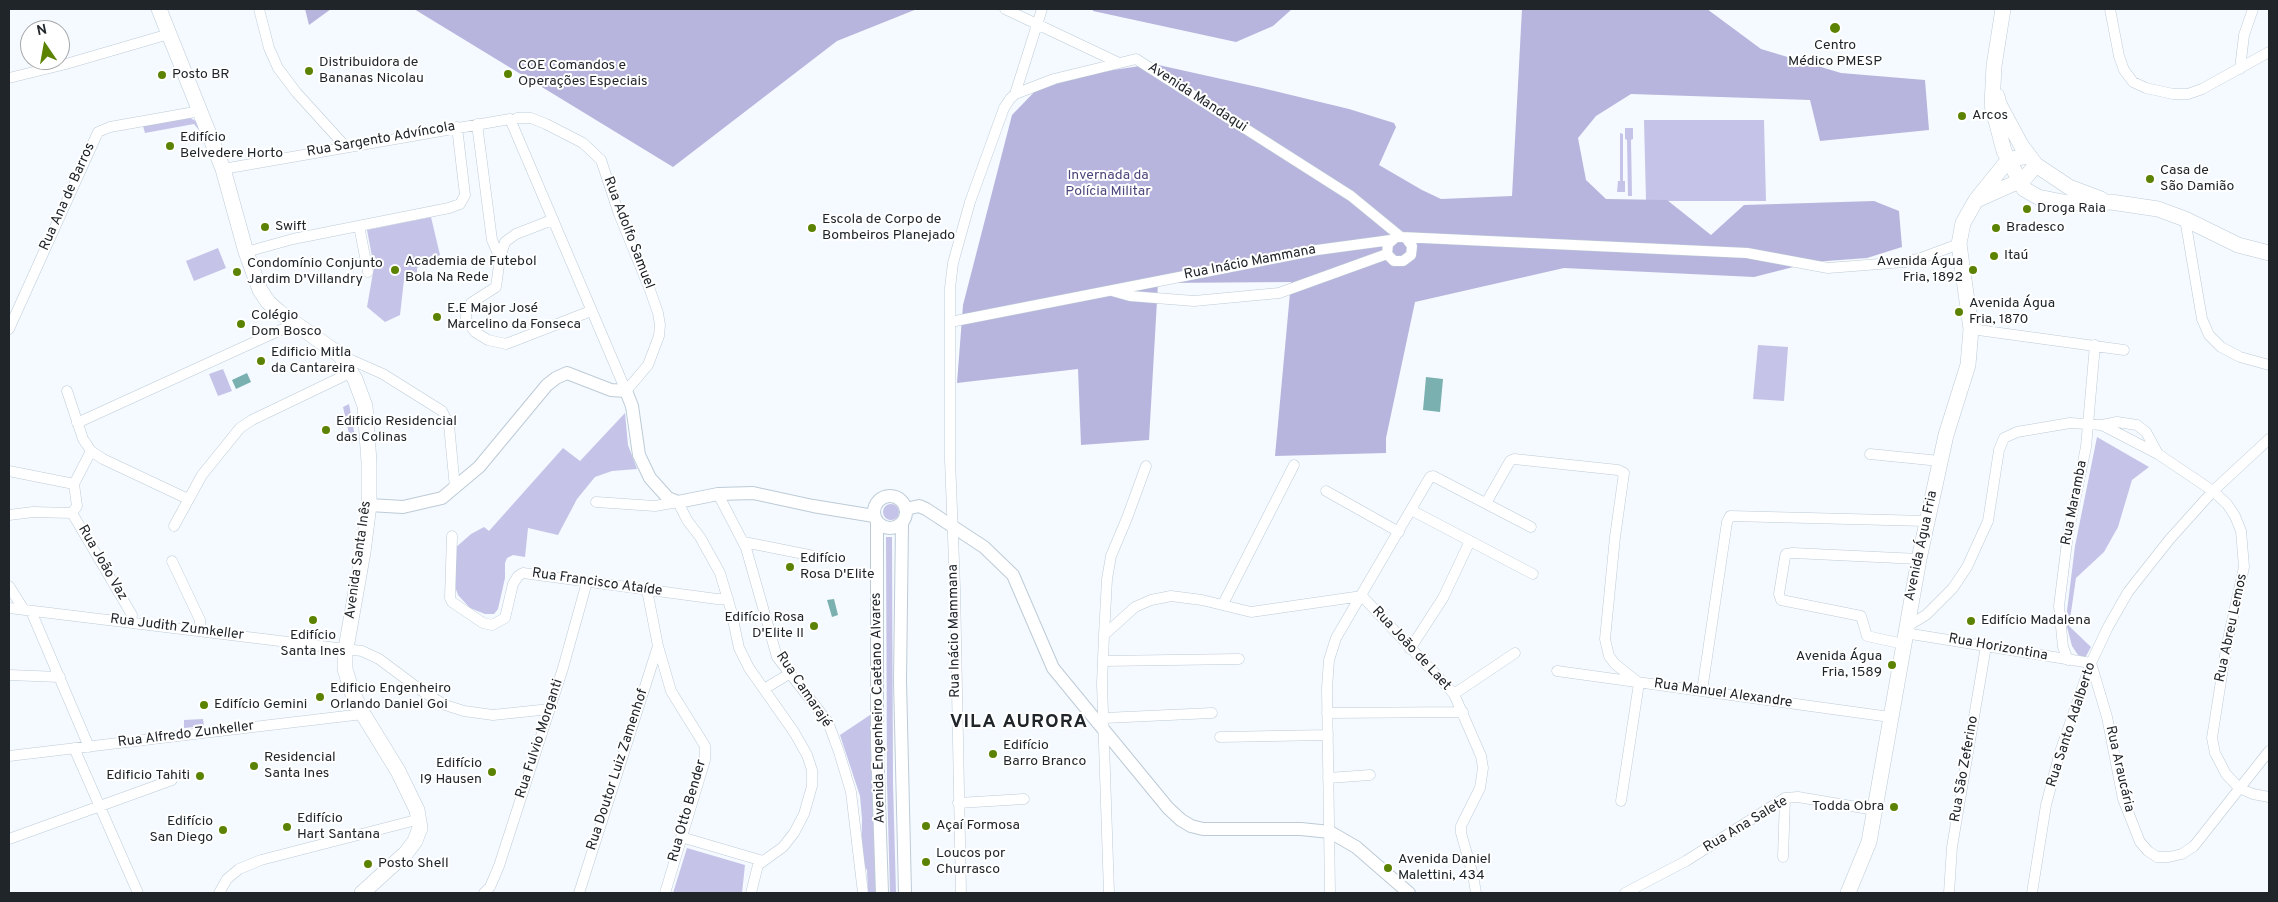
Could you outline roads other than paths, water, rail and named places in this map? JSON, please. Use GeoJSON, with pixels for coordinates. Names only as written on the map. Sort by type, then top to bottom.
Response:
{"type":"FeatureCollection","features":[{"type":"Feature","properties":{"kind":"main road","name":"Avenida Santa Inês"},"geometry":{"type":"LineString","coordinates":[[159,9],[223,168],[255,280],[264,296],[279,312],[340,355],[352,372],[365,406],[369,462],[369,505],[363,552],[346,648],[345,669],[352,692],[363,714],[398,771],[420,819]]}},
{"type":"Feature","properties":{"kind":"main road"},"geometry":{"type":"LineString","coordinates":[[2003,9],[1994,66],[1992,105],[1994,118],[2009,162],[2019,182],[2024,189],[2038,197]]}},
{"type":"Feature","properties":{"kind":"main road"},"geometry":{"type":"LineString","coordinates":[[1994,85],[1999,104],[2020,145],[2033,160],[2069,187],[2111,202],[2158,209],[2185,219],[2238,245],[2269,253]]}},
{"type":"Feature","properties":{"kind":"main road"},"geometry":{"type":"LineString","coordinates":[[2009,162],[2033,160]]}},
{"type":"Feature","properties":{"kind":"main road"},"geometry":{"type":"LineString","coordinates":[[1976,200],[2019,182],[2028,176],[2033,160]]}},
{"type":"Feature","properties":{"kind":"main road","name":"Avenida Água Fria"},"geometry":{"type":"LineString","coordinates":[[1848,893],[1864,858],[1875,810],[1918,559],[1951,416],[1968,365],[1971,329],[1959,244],[1963,223],[1976,200],[2009,162]]}},
{"type":"Feature","properties":{"kind":"main road"},"geometry":{"type":"LineString","coordinates":[[1992,192],[2014,196],[2038,197],[2062,202],[2111,202]]}},
{"type":"Feature","properties":{"kind":"main road"},"geometry":{"type":"LineString","coordinates":[[362,893],[406,853],[415,840],[420,828],[420,819]]}},
{"type":"Feature","properties":{"kind":"street"},"geometry":{"type":"LineString","coordinates":[[259,9],[269,48],[278,68],[296,92],[345,146]]}},
{"type":"Feature","properties":{"kind":"street"},"geometry":{"type":"LineString","coordinates":[[1005,9],[1117,62]]}},
{"type":"Feature","properties":{"kind":"street"},"geometry":{"type":"LineString","coordinates":[[950,322],[951,280],[970,202],[1004,108],[1016,94],[1042,9]]}},
{"type":"Feature","properties":{"kind":"street"},"geometry":{"type":"LineString","coordinates":[[2110,9],[2119,56],[2124,70],[2133,82],[2146,88],[2172,94],[2188,94],[2202,89],[2269,52]]}},
{"type":"Feature","properties":{"kind":"street"},"geometry":{"type":"LineString","coordinates":[[2240,69],[2244,35],[2253,9]]}},
{"type":"Feature","properties":{"kind":"street"},"geometry":{"type":"LineString","coordinates":[[9,78],[66,64],[169,34]]}},
{"type":"Feature","properties":{"kind":"street","name":"Avenida Mandaqui"},"geometry":{"type":"LineString","coordinates":[[1016,94],[1061,77],[1117,62],[1136,59],[1351,196],[1399,238]]}},
{"type":"Feature","properties":{"kind":"street","name":"Rua Ana de Barros"},"geometry":{"type":"LineString","coordinates":[[9,329],[12,314],[98,132],[110,127],[200,111]]}},
{"type":"Feature","properties":{"kind":"street","name":"Rua Adolfo Samuel"},"geometry":{"type":"LineString","coordinates":[[514,119],[532,118],[546,124],[583,143],[601,160],[619,214],[653,297],[660,325],[659,336],[648,365],[626,391]]}},
{"type":"Feature","properties":{"kind":"street"},"geometry":{"type":"LineString","coordinates":[[514,119],[552,220],[632,406],[636,440],[644,467],[658,488],[668,498],[678,502],[687,520],[710,553],[720,573],[740,648],[749,668],[808,755],[812,770],[812,786],[804,814],[783,848],[762,860],[756,868],[751,893]]}},
{"type":"Feature","properties":{"kind":"street","name":"Rua Sargento Advíncola"},"geometry":{"type":"LineString","coordinates":[[223,168],[514,119]]}},
{"type":"Feature","properties":{"kind":"street"},"geometry":{"type":"LineString","coordinates":[[477,124],[492,240],[500,258]]}},
{"type":"Feature","properties":{"kind":"street"},"geometry":{"type":"LineString","coordinates":[[246,252],[293,239],[449,208],[460,204],[465,195],[457,128]]}},
{"type":"Feature","properties":{"kind":"street"},"geometry":{"type":"LineString","coordinates":[[2185,219],[2202,319],[2209,335],[2221,347],[2240,357],[2269,365]]}},
{"type":"Feature","properties":{"kind":"street"},"geometry":{"type":"LineString","coordinates":[[552,220],[516,234],[504,242],[496,287],[471,303],[465,314],[469,326],[488,340],[501,344],[511,343],[591,311]]}},
{"type":"Feature","properties":{"kind":"street"},"geometry":{"type":"LineString","coordinates":[[359,226],[368,272]]}},
{"type":"Feature","properties":{"kind":"street"},"geometry":{"type":"LineString","coordinates":[[1388,254],[1388,244],[1399,238],[1747,253],[1828,268],[1905,262],[1959,244]]}},
{"type":"Feature","properties":{"kind":"street","name":"Rua Inácio Mammana"},"geometry":{"type":"LineString","coordinates":[[961,893],[950,459],[950,322],[1109,290],[1316,250],[1399,238],[1410,241],[1412,251],[1408,259],[1403,261],[1394,261],[1388,254],[1279,293],[1194,301],[1130,296],[1109,290]]}},
{"type":"Feature","properties":{"kind":"street"},"geometry":{"type":"LineString","coordinates":[[77,423],[296,323]]}},
{"type":"Feature","properties":{"kind":"street"},"geometry":{"type":"LineString","coordinates":[[1971,329],[2124,350]]}},
{"type":"Feature","properties":{"kind":"street","name":"Rua Maramba"},"geometry":{"type":"LineString","coordinates":[[2068,660],[2063,647],[2059,606],[2068,534],[2086,447],[2095,345]]}},
{"type":"Feature","properties":{"kind":"street"},"geometry":{"type":"LineString","coordinates":[[340,355],[383,374],[442,411],[449,424],[455,488]]}},
{"type":"Feature","properties":{"kind":"street"},"geometry":{"type":"LineString","coordinates":[[174,526],[202,475],[240,428],[252,420],[352,372]]}},
{"type":"Feature","properties":{"kind":"street"},"geometry":{"type":"LineString","coordinates":[[369,505],[403,507],[442,498],[479,468],[556,378],[567,373],[611,390],[626,391]]}},
{"type":"Feature","properties":{"kind":"street"},"geometry":{"type":"LineString","coordinates":[[67,391],[77,423],[91,451],[103,459],[188,500]]}},
{"type":"Feature","properties":{"kind":"street"},"geometry":{"type":"LineString","coordinates":[[2102,425],[2117,422],[2137,425],[2146,432],[2158,454]]}},
{"type":"Feature","properties":{"kind":"street","name":"Rua Abreu Lemos"},"geometry":{"type":"LineString","coordinates":[[1905,634],[1953,588],[1967,567],[1988,521],[1999,450],[2004,438],[2018,432],[2070,423],[2102,425],[2158,454],[2214,491],[2236,516],[2244,549],[2244,567],[2226,649],[2212,738],[2215,753],[2226,774],[2239,788]]}},
{"type":"Feature","properties":{"kind":"street","name":"Rua Santo Adalberto"},"geometry":{"type":"LineString","coordinates":[[2032,893],[2046,805],[2060,752],[2091,662],[2108,627],[2139,576],[2169,540],[2214,491],[2269,439]]}},
{"type":"Feature","properties":{"kind":"street"},"geometry":{"type":"LineString","coordinates":[[9,471],[74,484],[91,451]]}},
{"type":"Feature","properties":{"kind":"street"},"geometry":{"type":"LineString","coordinates":[[1870,454],[1940,460]]}},
{"type":"Feature","properties":{"kind":"street"},"geometry":{"type":"LineString","coordinates":[[1486,503],[1510,461],[1519,459],[1618,470],[1624,473],[1625,478],[1615,537],[1605,639],[1609,656],[1615,664],[1639,683],[1621,801]]}},
{"type":"Feature","properties":{"kind":"street"},"geometry":{"type":"LineString","coordinates":[[1223,604],[1294,465]]}},
{"type":"Feature","properties":{"kind":"street"},"geometry":{"type":"LineString","coordinates":[[1109,893],[1103,661],[1107,579],[1111,556],[1146,466]]}},
{"type":"Feature","properties":{"kind":"street"},"geometry":{"type":"LineString","coordinates":[[1330,893],[1327,713],[1331,649],[1428,479],[1433,476],[1531,527]]}},
{"type":"Feature","properties":{"kind":"street","name":"Rua João Vaz"},"geometry":{"type":"LineString","coordinates":[[74,484],[77,506],[72,513],[132,615],[131,622]]}},
{"type":"Feature","properties":{"kind":"street"},"geometry":{"type":"LineString","coordinates":[[1326,491],[1399,532]]}},
{"type":"Feature","properties":{"kind":"street"},"geometry":{"type":"LineString","coordinates":[[596,502],[655,506],[718,494],[753,494],[876,519],[889,528],[902,524],[906,516],[906,509],[899,498],[885,496],[875,507],[876,519]]}},
{"type":"Feature","properties":{"kind":"street","name":"Rua Camarajé"},"geometry":{"type":"LineString","coordinates":[[718,494],[744,542],[775,649],[789,674],[803,688],[828,722],[839,752],[853,801],[863,893]]}},
{"type":"Feature","properties":{"kind":"street"},"geometry":{"type":"LineString","coordinates":[[906,509],[922,507],[984,547],[1013,575],[1053,668],[1104,724],[1168,808],[1191,826],[1203,829],[1301,829],[1330,832],[1356,846],[1409,893]]}},
{"type":"Feature","properties":{"kind":"street"},"geometry":{"type":"LineString","coordinates":[[1411,510],[1533,574]]}},
{"type":"Feature","properties":{"kind":"street"},"geometry":{"type":"LineString","coordinates":[[9,515],[33,512],[72,513]]}},
{"type":"Feature","properties":{"kind":"street"},"geometry":{"type":"LineString","coordinates":[[1702,691],[1727,522],[1730,516],[1927,521]]}},
{"type":"Feature","properties":{"kind":"street","name":"Avenida Engenheiro Caetano Alvares"},"geometry":{"type":"LineString","coordinates":[[876,519],[877,743],[882,893]]}},
{"type":"Feature","properties":{"kind":"street","name":"Avenida Engenheiro Caetano Alvares"},"geometry":{"type":"LineString","coordinates":[[902,524],[900,681],[905,893]]}},
{"type":"Feature","properties":{"kind":"street","name":"Rua Francisco Ataíde"},"geometry":{"type":"LineString","coordinates":[[452,536],[450,598],[452,602],[483,623],[492,625],[505,618],[513,584],[518,576],[523,573],[728,599]]}},
{"type":"Feature","properties":{"kind":"street"},"geometry":{"type":"LineString","coordinates":[[1410,649],[1442,598],[1470,541]]}},
{"type":"Feature","properties":{"kind":"street"},"geometry":{"type":"LineString","coordinates":[[744,542],[820,557]]}},
{"type":"Feature","properties":{"kind":"street","name":"Rua Horizontina"},"geometry":{"type":"LineString","coordinates":[[1918,559],[1789,553],[1785,557],[1779,594],[1783,601],[1861,616],[1867,636],[1905,634],[2091,662]]}},
{"type":"Feature","properties":{"kind":"street"},"geometry":{"type":"LineString","coordinates":[[172,561],[200,620],[200,631]]}},
{"type":"Feature","properties":{"kind":"street","name":"Rua Fulvio Morganti"},"geometry":{"type":"LineString","coordinates":[[484,893],[490,887],[499,866],[550,709],[587,582]]}},
{"type":"Feature","properties":{"kind":"street"},"geometry":{"type":"LineString","coordinates":[[9,586],[27,611],[60,677],[89,747]]}},
{"type":"Feature","properties":{"kind":"street","name":"Rua Otto Bender"},"geometry":{"type":"LineString","coordinates":[[647,590],[658,646],[671,691],[704,746],[705,760],[665,893]]}},
{"type":"Feature","properties":{"kind":"street","name":"Rua João de Laet"},"geometry":{"type":"LineString","coordinates":[[1104,635],[1135,607],[1150,600],[1171,596],[1223,604],[1242,611],[1261,612],[1362,596],[1454,694],[1481,756],[1483,768],[1480,788],[1462,826],[1461,834],[1474,875],[1476,893]]}},
{"type":"Feature","properties":{"kind":"street","name":"Rua Judith Zumkeller"},"geometry":{"type":"LineString","coordinates":[[9,608],[346,648],[370,654],[422,691],[445,704],[464,711],[493,715],[550,709]]}},
{"type":"Feature","properties":{"kind":"street","name":"Rua Doutor Luiz Zamenhof"},"geometry":{"type":"LineString","coordinates":[[579,893],[658,646]]}},
{"type":"Feature","properties":{"kind":"street","name":"Rua São Zeferino"},"geometry":{"type":"LineString","coordinates":[[1949,893],[1952,847],[1986,646]]}},
{"type":"Feature","properties":{"kind":"street"},"geometry":{"type":"LineString","coordinates":[[1454,694],[1516,653]]}},
{"type":"Feature","properties":{"kind":"street"},"geometry":{"type":"LineString","coordinates":[[1103,661],[1239,659]]}},
{"type":"Feature","properties":{"kind":"street","name":"Rua Araucária"},"geometry":{"type":"LineString","coordinates":[[2091,662],[2106,717],[2123,800],[2140,842],[2157,857],[2182,854],[2194,846],[2269,751]]}},
{"type":"Feature","properties":{"kind":"street","name":"Rua Manuel Alexandre"},"geometry":{"type":"LineString","coordinates":[[1557,671],[1890,717]]}},
{"type":"Feature","properties":{"kind":"street"},"geometry":{"type":"LineString","coordinates":[[764,689],[789,674]]}},
{"type":"Feature","properties":{"kind":"street"},"geometry":{"type":"LineString","coordinates":[[9,675],[60,677]]}},
{"type":"Feature","properties":{"kind":"street"},"geometry":{"type":"LineString","coordinates":[[1327,713],[1463,712]]}},
{"type":"Feature","properties":{"kind":"street"},"geometry":{"type":"LineString","coordinates":[[1104,724],[1212,713]]}},
{"type":"Feature","properties":{"kind":"street","name":"Rua Alfredo Zunkeller"},"geometry":{"type":"LineString","coordinates":[[9,756],[363,714]]}},
{"type":"Feature","properties":{"kind":"street"},"geometry":{"type":"LineString","coordinates":[[1220,737],[1328,735]]}},
{"type":"Feature","properties":{"kind":"street"},"geometry":{"type":"LineString","coordinates":[[74,748],[138,893]]}},
{"type":"Feature","properties":{"kind":"street"},"geometry":{"type":"LineString","coordinates":[[1328,778],[1370,776]]}},
{"type":"Feature","properties":{"kind":"street"},"geometry":{"type":"LineString","coordinates":[[9,839],[172,780]]}},
{"type":"Feature","properties":{"kind":"street"},"geometry":{"type":"LineString","coordinates":[[2239,788],[2253,794],[2269,797]]}},
{"type":"Feature","properties":{"kind":"street","name":"Rua Ana Salete"},"geometry":{"type":"LineString","coordinates":[[1625,893],[1686,861],[1785,798],[1798,797],[1875,810]]}},
{"type":"Feature","properties":{"kind":"street"},"geometry":{"type":"LineString","coordinates":[[1783,857],[1785,798]]}},
{"type":"Feature","properties":{"kind":"street"},"geometry":{"type":"LineString","coordinates":[[958,803],[1024,799]]}},
{"type":"Feature","properties":{"kind":"street"},"geometry":{"type":"LineString","coordinates":[[219,893],[227,879],[239,869],[261,860],[420,819]]}},
{"type":"Feature","properties":{"kind":"street"},"geometry":{"type":"LineString","coordinates":[[681,837],[762,860]]}},
{"type":"Feature","properties":{"kind":"place","name":"Centro Médico PMESP"},"geometry":{"type":"Point","coordinates":[1835,28]}},
{"type":"Feature","properties":{"kind":"place","name":"Distribuidora de Bananas Nicolau"},"geometry":{"type":"Point","coordinates":[309,71]}},
{"type":"Feature","properties":{"kind":"place","name":"COE Comandos e Operações Especiais"},"geometry":{"type":"Point","coordinates":[508,74]}},
{"type":"Feature","properties":{"kind":"place","name":"Posto BR"},"geometry":{"type":"Point","coordinates":[162,75]}},
{"type":"Feature","properties":{"kind":"place","name":"Arcos"},"geometry":{"type":"Point","coordinates":[1962,116]}},
{"type":"Feature","properties":{"kind":"place","name":"Edifício Belvedere Horto"},"geometry":{"type":"Point","coordinates":[170,146]}},
{"type":"Feature","properties":{"kind":"place","name":"Casa de São Damião"},"geometry":{"type":"Point","coordinates":[2150,179]}},
{"type":"Feature","properties":{"kind":"place","name":"Droga Raia"},"geometry":{"type":"Point","coordinates":[2027,209]}},
{"type":"Feature","properties":{"kind":"place","name":"Swift"},"geometry":{"type":"Point","coordinates":[265,227]}},
{"type":"Feature","properties":{"kind":"place","name":"Escola de Corpo de Bombeiros Planejado"},"geometry":{"type":"Point","coordinates":[812,228]}},
{"type":"Feature","properties":{"kind":"place","name":"Bradesco"},"geometry":{"type":"Point","coordinates":[1996,228]}},
{"type":"Feature","properties":{"kind":"place","name":"Itaú"},"geometry":{"type":"Point","coordinates":[1994,256]}},
{"type":"Feature","properties":{"kind":"place","name":"Academia de Futebol Bola Na Rede"},"geometry":{"type":"Point","coordinates":[395,270]}},
{"type":"Feature","properties":{"kind":"place","name":"Avenida Água Fria, 1892"},"geometry":{"type":"Point","coordinates":[1973,270]}},
{"type":"Feature","properties":{"kind":"place","name":"Condomínio Conjunto Jardim D'Villandry"},"geometry":{"type":"Point","coordinates":[237,272]}},
{"type":"Feature","properties":{"kind":"place","name":"Avenida Água Fria, 1870"},"geometry":{"type":"Point","coordinates":[1959,312]}},
{"type":"Feature","properties":{"kind":"place","name":"E.E Major José Marcelino da Fonseca"},"geometry":{"type":"Point","coordinates":[437,317]}},
{"type":"Feature","properties":{"kind":"place","name":"Colégio Dom Bosco"},"geometry":{"type":"Point","coordinates":[241,324]}},
{"type":"Feature","properties":{"kind":"place","name":"Edificio Mitla da Cantareira"},"geometry":{"type":"Point","coordinates":[261,361]}},
{"type":"Feature","properties":{"kind":"place","name":"Edificio Residencial das Colinas"},"geometry":{"type":"Point","coordinates":[326,430]}},
{"type":"Feature","properties":{"kind":"place","name":"Edifício Rosa D'Elite"},"geometry":{"type":"Point","coordinates":[790,567]}},
{"type":"Feature","properties":{"kind":"place","name":"Edifício Santa Ines"},"geometry":{"type":"Point","coordinates":[313,620]}},
{"type":"Feature","properties":{"kind":"place","name":"Edifício Madalena"},"geometry":{"type":"Point","coordinates":[1971,621]}},
{"type":"Feature","properties":{"kind":"place","name":"Edifício Rosa D'Elite II"},"geometry":{"type":"Point","coordinates":[814,626]}},
{"type":"Feature","properties":{"kind":"place","name":"Avenida Água Fria, 1589"},"geometry":{"type":"Point","coordinates":[1892,665]}},
{"type":"Feature","properties":{"kind":"place","name":"Edificio Engenheiro Orlando Daniel Goi"},"geometry":{"type":"Point","coordinates":[320,697]}},
{"type":"Feature","properties":{"kind":"place","name":"Edifício Gemini"},"geometry":{"type":"Point","coordinates":[204,705]}},
{"type":"Feature","properties":{"kind":"place","name":"Edifício Barro Branco"},"geometry":{"type":"Point","coordinates":[993,754]}},
{"type":"Feature","properties":{"kind":"place","name":"Residencial Santa Ines"},"geometry":{"type":"Point","coordinates":[254,766]}},
{"type":"Feature","properties":{"kind":"place","name":"Edifício I9 Hausen"},"geometry":{"type":"Point","coordinates":[492,772]}},
{"type":"Feature","properties":{"kind":"place","name":"Edificio Tahiti"},"geometry":{"type":"Point","coordinates":[200,776]}},
{"type":"Feature","properties":{"kind":"place","name":"Todda Obra"},"geometry":{"type":"Point","coordinates":[1894,807]}},
{"type":"Feature","properties":{"kind":"place","name":"Açaí Formosa"},"geometry":{"type":"Point","coordinates":[926,826]}},
{"type":"Feature","properties":{"kind":"place","name":"Edifício Hart Santana"},"geometry":{"type":"Point","coordinates":[287,827]}},
{"type":"Feature","properties":{"kind":"place","name":"Edifício San Diego"},"geometry":{"type":"Point","coordinates":[223,830]}},
{"type":"Feature","properties":{"kind":"place","name":"Loucos por Churrasco"},"geometry":{"type":"Point","coordinates":[926,862]}},
{"type":"Feature","properties":{"kind":"place","name":"Posto Shell"},"geometry":{"type":"Point","coordinates":[368,864]}},
{"type":"Feature","properties":{"kind":"place","name":"Avenida Daniel Malettini, 434"},"geometry":{"type":"Point","coordinates":[1388,868]}},
{"type":"Feature","properties":{"kind":"district","name":"VILA AURORA"},"geometry":{"type":"Point","coordinates":[1019,723]}},
{"type":"Feature","properties":{"kind":"park label","name":"Invernada da Polícia Militar"},"geometry":{"type":"Point","coordinates":[1108,184]}}]}
